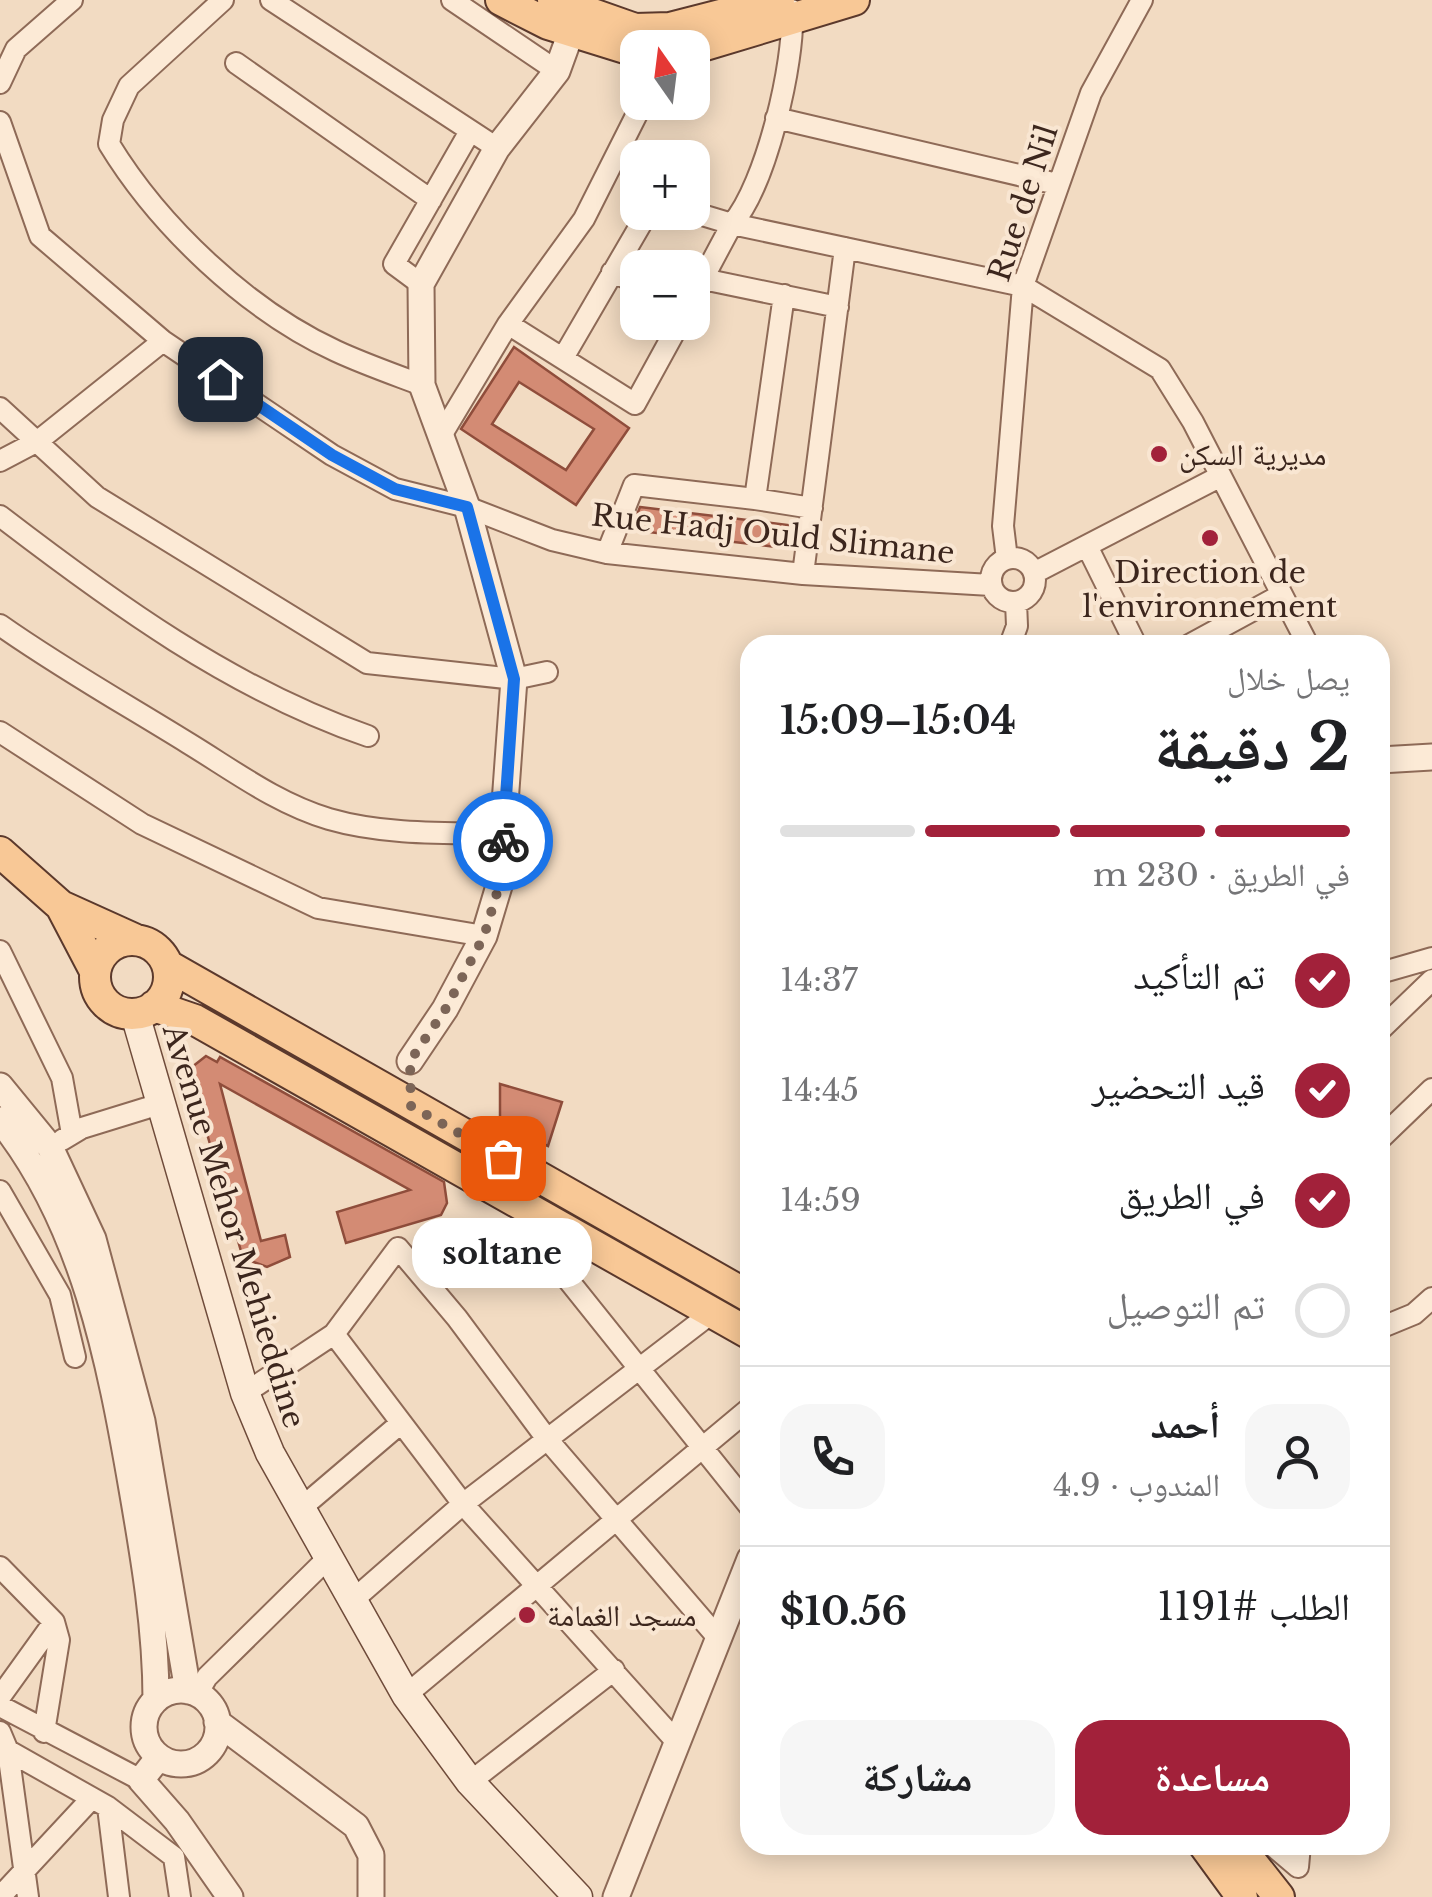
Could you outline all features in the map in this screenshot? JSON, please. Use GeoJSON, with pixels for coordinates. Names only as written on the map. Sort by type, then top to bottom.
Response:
{"type":"FeatureCollection","features":[{"type":"Feature","properties":{"kind":"main road"},"geometry":{"type":"LineString","coordinates":[[501,0],[570,11],[634,29],[670,28],[778,5],[854,0]]}},
{"type":"Feature","properties":{"kind":"main road"},"geometry":{"type":"LineString","coordinates":[[710,40],[778,5]]}},
{"type":"Feature","properties":{"kind":"main road"},"geometry":{"type":"LineString","coordinates":[[570,11],[620,41]]}},
{"type":"Feature","properties":{"kind":"main road"},"geometry":{"type":"LineString","coordinates":[[0,852],[61,906],[154,947],[167,964],[740,1291]]}},
{"type":"Feature","properties":{"kind":"main road"},"geometry":{"type":"LineString","coordinates":[[61,906],[94,969],[100,996],[109,1006],[195,1020],[740,1328]]}},
{"type":"Feature","properties":{"kind":"main road"},"geometry":{"type":"LineString","coordinates":[[94,969],[108,947],[134,939]]}},
{"type":"Feature","properties":{"kind":"main road"},"geometry":{"type":"LineString","coordinates":[[145,1010],[169,983],[167,964]]}},
{"type":"Feature","properties":{"kind":"main road","name":"Avenue Mehor Mehieddine"},"geometry":{"type":"LineString","coordinates":[[145,1010],[163,1103],[245,1393],[300,1509],[406,1695],[470,1782],[578,1897]]}},
{"type":"Feature","properties":{"kind":"main road"},"geometry":{"type":"LineString","coordinates":[[1211,1855],[1242,1897]]}},
{"type":"Feature","properties":{"kind":"main road"},"geometry":{"type":"LineString","coordinates":[[1246,1855],[1279,1897]]}},
{"type":"Feature","properties":{"kind":"street"},"geometry":{"type":"LineString","coordinates":[[0,83],[16,49],[72,0]]}},
{"type":"Feature","properties":{"kind":"street"},"geometry":{"type":"LineString","coordinates":[[222,0],[129,86],[113,120],[109,144],[134,185],[226,281],[332,349],[422,385]]}},
{"type":"Feature","properties":{"kind":"street"},"geometry":{"type":"LineString","coordinates":[[271,0],[497,148]]}},
{"type":"Feature","properties":{"kind":"street"},"geometry":{"type":"LineString","coordinates":[[452,0],[558,71]]}},
{"type":"Feature","properties":{"kind":"street","name":"Rue de Nil"},"geometry":{"type":"LineString","coordinates":[[1007,559],[1003,526],[1023,286],[1091,93],[1142,0]]}},
{"type":"Feature","properties":{"kind":"street"},"geometry":{"type":"LineString","coordinates":[[710,266],[732,224],[750,203],[776,118],[778,5]]}},
{"type":"Feature","properties":{"kind":"street"},"geometry":{"type":"LineString","coordinates":[[365,1080],[410,1061],[445,1010],[484,936],[499,886],[504,834],[514,679],[467,507],[422,385],[420,284],[497,148],[558,71],[570,11]]}},
{"type":"Feature","properties":{"kind":"street"},"geometry":{"type":"LineString","coordinates":[[236,63],[431,200]]}},
{"type":"Feature","properties":{"kind":"street"},"geometry":{"type":"LineString","coordinates":[[776,118],[1057,184]]}},
{"type":"Feature","properties":{"kind":"street"},"geometry":{"type":"LineString","coordinates":[[442,434],[508,324],[584,219],[634,120]]}},
{"type":"Feature","properties":{"kind":"street","name":"Rue Hadj Ould Slimane"},"geometry":{"type":"LineString","coordinates":[[0,122],[40,236],[163,341],[332,455],[395,489],[467,507],[552,540],[607,553],[803,574],[991,584]]}},
{"type":"Feature","properties":{"kind":"street"},"geometry":{"type":"LineString","coordinates":[[420,284],[394,264],[469,133]]}},
{"type":"Feature","properties":{"kind":"street"},"geometry":{"type":"LineString","coordinates":[[710,217],[1023,286],[1160,369],[1303,635]]}},
{"type":"Feature","properties":{"kind":"street"},"geometry":{"type":"LineString","coordinates":[[563,358],[637,230]]}},
{"type":"Feature","properties":{"kind":"street"},"geometry":{"type":"LineString","coordinates":[[803,574],[845,248]]}},
{"type":"Feature","properties":{"kind":"street"},"geometry":{"type":"LineString","coordinates":[[612,272],[620,275]]}},
{"type":"Feature","properties":{"kind":"street"},"geometry":{"type":"LineString","coordinates":[[710,280],[838,307]]}},
{"type":"Feature","properties":{"kind":"street"},"geometry":{"type":"LineString","coordinates":[[755,499],[784,295]]}},
{"type":"Feature","properties":{"kind":"street"},"geometry":{"type":"LineString","coordinates":[[508,324],[636,404],[670,340]]}},
{"type":"Feature","properties":{"kind":"street"},"geometry":{"type":"LineString","coordinates":[[0,461],[38,441],[163,341]]}},
{"type":"Feature","properties":{"kind":"street"},"geometry":{"type":"LineString","coordinates":[[0,408],[97,497],[367,664],[514,679],[548,672]]}},
{"type":"Feature","properties":{"kind":"street"},"geometry":{"type":"LineString","coordinates":[[1034,573],[1220,476]]}},
{"type":"Feature","properties":{"kind":"street"},"geometry":{"type":"LineString","coordinates":[[607,553],[634,485],[812,508]]}},
{"type":"Feature","properties":{"kind":"street"},"geometry":{"type":"LineString","coordinates":[[0,516],[106,598],[305,714],[368,736]]}},
{"type":"Feature","properties":{"kind":"street"},"geometry":{"type":"LineString","coordinates":[[1087,546],[1131,635]]}},
{"type":"Feature","properties":{"kind":"street"},"geometry":{"type":"LineString","coordinates":[[1007,559],[1025,562],[1034,573],[1030,594],[1016,602],[998,597],[991,584],[993,570],[1007,559]]}},
{"type":"Feature","properties":{"kind":"street"},"geometry":{"type":"LineString","coordinates":[[1207,635],[1281,595]]}},
{"type":"Feature","properties":{"kind":"street"},"geometry":{"type":"LineString","coordinates":[[1014,635],[1016,602]]}},
{"type":"Feature","properties":{"kind":"street"},"geometry":{"type":"LineString","coordinates":[[0,626],[80,681],[274,798],[330,820],[366,826],[417,832],[504,834]]}},
{"type":"Feature","properties":{"kind":"street"},"geometry":{"type":"LineString","coordinates":[[0,732],[142,824],[318,908],[484,936]]}},
{"type":"Feature","properties":{"kind":"street"},"geometry":{"type":"LineString","coordinates":[[1390,759],[1432,757]]}},
{"type":"Feature","properties":{"kind":"street"},"geometry":{"type":"LineString","coordinates":[[0,950],[62,1078],[61,1140],[124,1343],[193,1692],[210,1706],[217,1722],[356,1826],[372,1854],[371,1897]]}},
{"type":"Feature","properties":{"kind":"street"},"geometry":{"type":"LineString","coordinates":[[1390,970],[1432,958]]}},
{"type":"Feature","properties":{"kind":"street"},"geometry":{"type":"LineString","coordinates":[[1390,1020],[1432,980]]}},
{"type":"Feature","properties":{"kind":"street"},"geometry":{"type":"LineString","coordinates":[[410,1061],[411,1106]]}},
{"type":"Feature","properties":{"kind":"street"},"geometry":{"type":"LineString","coordinates":[[0,1086],[61,1140]]}},
{"type":"Feature","properties":{"kind":"street"},"geometry":{"type":"LineString","coordinates":[[1390,1129],[1432,1089]]}},
{"type":"Feature","properties":{"kind":"street"},"geometry":{"type":"LineString","coordinates":[[61,1140],[163,1103]]}},
{"type":"Feature","properties":{"kind":"street"},"geometry":{"type":"LineString","coordinates":[[0,1120],[31,1158],[73,1247],[104,1348],[143,1550],[156,1700],[144,1729],[159,1757],[179,1764],[200,1759],[214,1743],[217,1722]]}},
{"type":"Feature","properties":{"kind":"street"},"geometry":{"type":"LineString","coordinates":[[0,1226],[6,1200]]}},
{"type":"Feature","properties":{"kind":"street"},"geometry":{"type":"LineString","coordinates":[[6,1200],[60,1295],[74,1357]]}},
{"type":"Feature","properties":{"kind":"street"},"geometry":{"type":"LineString","coordinates":[[245,1393],[334,1334],[398,1248],[547,1438],[720,1640]]}},
{"type":"Feature","properties":{"kind":"street"},"geometry":{"type":"LineString","coordinates":[[560,1271],[740,1495]]}},
{"type":"Feature","properties":{"kind":"street"},"geometry":{"type":"LineString","coordinates":[[1390,1324],[1414,1314],[1432,1298]]}},
{"type":"Feature","properties":{"kind":"street"},"geometry":{"type":"LineString","coordinates":[[353,1600],[462,1504],[713,1312]]}},
{"type":"Feature","properties":{"kind":"street"},"geometry":{"type":"LineString","coordinates":[[334,1334],[462,1504],[675,1740]]}},
{"type":"Feature","properties":{"kind":"street"},"geometry":{"type":"LineString","coordinates":[[406,1695],[740,1416]]}},
{"type":"Feature","properties":{"kind":"street"},"geometry":{"type":"LineString","coordinates":[[300,1509],[401,1423]]}},
{"type":"Feature","properties":{"kind":"street"},"geometry":{"type":"LineString","coordinates":[[156,1700],[171,1692],[193,1692],[328,1558]]}},
{"type":"Feature","properties":{"kind":"street"},"geometry":{"type":"LineString","coordinates":[[0,1567],[54,1622],[58,1640],[44,1732]]}},
{"type":"Feature","properties":{"kind":"street"},"geometry":{"type":"LineString","coordinates":[[616,1897],[675,1740],[740,1585]]}},
{"type":"Feature","properties":{"kind":"street"},"geometry":{"type":"LineString","coordinates":[[0,1698],[54,1622]]}},
{"type":"Feature","properties":{"kind":"street"},"geometry":{"type":"LineString","coordinates":[[470,1782],[614,1670]]}},
{"type":"Feature","properties":{"kind":"street"},"geometry":{"type":"LineString","coordinates":[[0,1706],[141,1780],[187,1834],[230,1897]]}},
{"type":"Feature","properties":{"kind":"street"},"geometry":{"type":"LineString","coordinates":[[3,1743],[100,1802],[174,1857],[180,1897]]}},
{"type":"Feature","properties":{"kind":"street"},"geometry":{"type":"LineString","coordinates":[[3,1743],[28,1897]]}},
{"type":"Feature","properties":{"kind":"street"},"geometry":{"type":"LineString","coordinates":[[141,1780],[159,1757]]}},
{"type":"Feature","properties":{"kind":"street"},"geometry":{"type":"LineString","coordinates":[[0,1897],[100,1802]]}},
{"type":"Feature","properties":{"kind":"street"},"geometry":{"type":"LineString","coordinates":[[100,1802],[119,1897]]}},
{"type":"Feature","properties":{"kind":"street"},"geometry":{"type":"LineString","coordinates":[[1284,1855],[1298,1867],[1299,1855]]}},
{"type":"Feature","properties":{"kind":"street"},"geometry":{"type":"LineString","coordinates":[[0,1877],[25,1873]]}},
{"type":"Feature","properties":{"kind":"building"},"geometry":{"type":"Polygon","coordinates":[[[514,347],[629,428],[576,505],[461,429],[514,347]],[[519,382],[492,424],[566,470],[594,429],[519,382]]]}},
{"type":"Feature","properties":{"kind":"building"},"geometry":{"type":"Polygon","coordinates":[[[640,507],[788,525],[785,548],[631,530],[640,507]]]}},
{"type":"Feature","properties":{"kind":"building"},"geometry":{"type":"Polygon","coordinates":[[[206,1056],[217,1062],[220,1057],[444,1182],[447,1203],[441,1215],[346,1243],[337,1212],[410,1190],[220,1084],[261,1241],[285,1235],[290,1257],[267,1267],[243,1258],[192,1082],[196,1081],[192,1067],[206,1056]]]}},
{"type":"Feature","properties":{"kind":"building"},"geometry":{"type":"Polygon","coordinates":[[[500,1084],[562,1102],[548,1146],[500,1126],[500,1084]]]}},
{"type":"Feature","properties":{"kind":"way so far"},"geometry":{"type":"LineString","coordinates":[[503,841],[499,886],[484,936],[445,1010],[410,1061],[411,1106],[503,1158]]}},
{"type":"Feature","properties":{"kind":"place","name":"مديرية السكن"},"geometry":{"type":"Point","coordinates":[1159,454]}},
{"type":"Feature","properties":{"kind":"place","name":"Direction de l'environnement"},"geometry":{"type":"Point","coordinates":[1210,538]}},
{"type":"Feature","properties":{"kind":"place","name":"soltane"},"geometry":{"type":"Point","coordinates":[503,1158]}},
{"type":"Feature","properties":{"kind":"place","name":"مسجد الغمامة"},"geometry":{"type":"Point","coordinates":[527,1615]}},
{"type":"Feature","properties":{"kind":"route"},"geometry":{"type":"LineString","coordinates":[[220,379],[332,455],[395,489],[467,507],[514,679],[503,841]]}}]}
